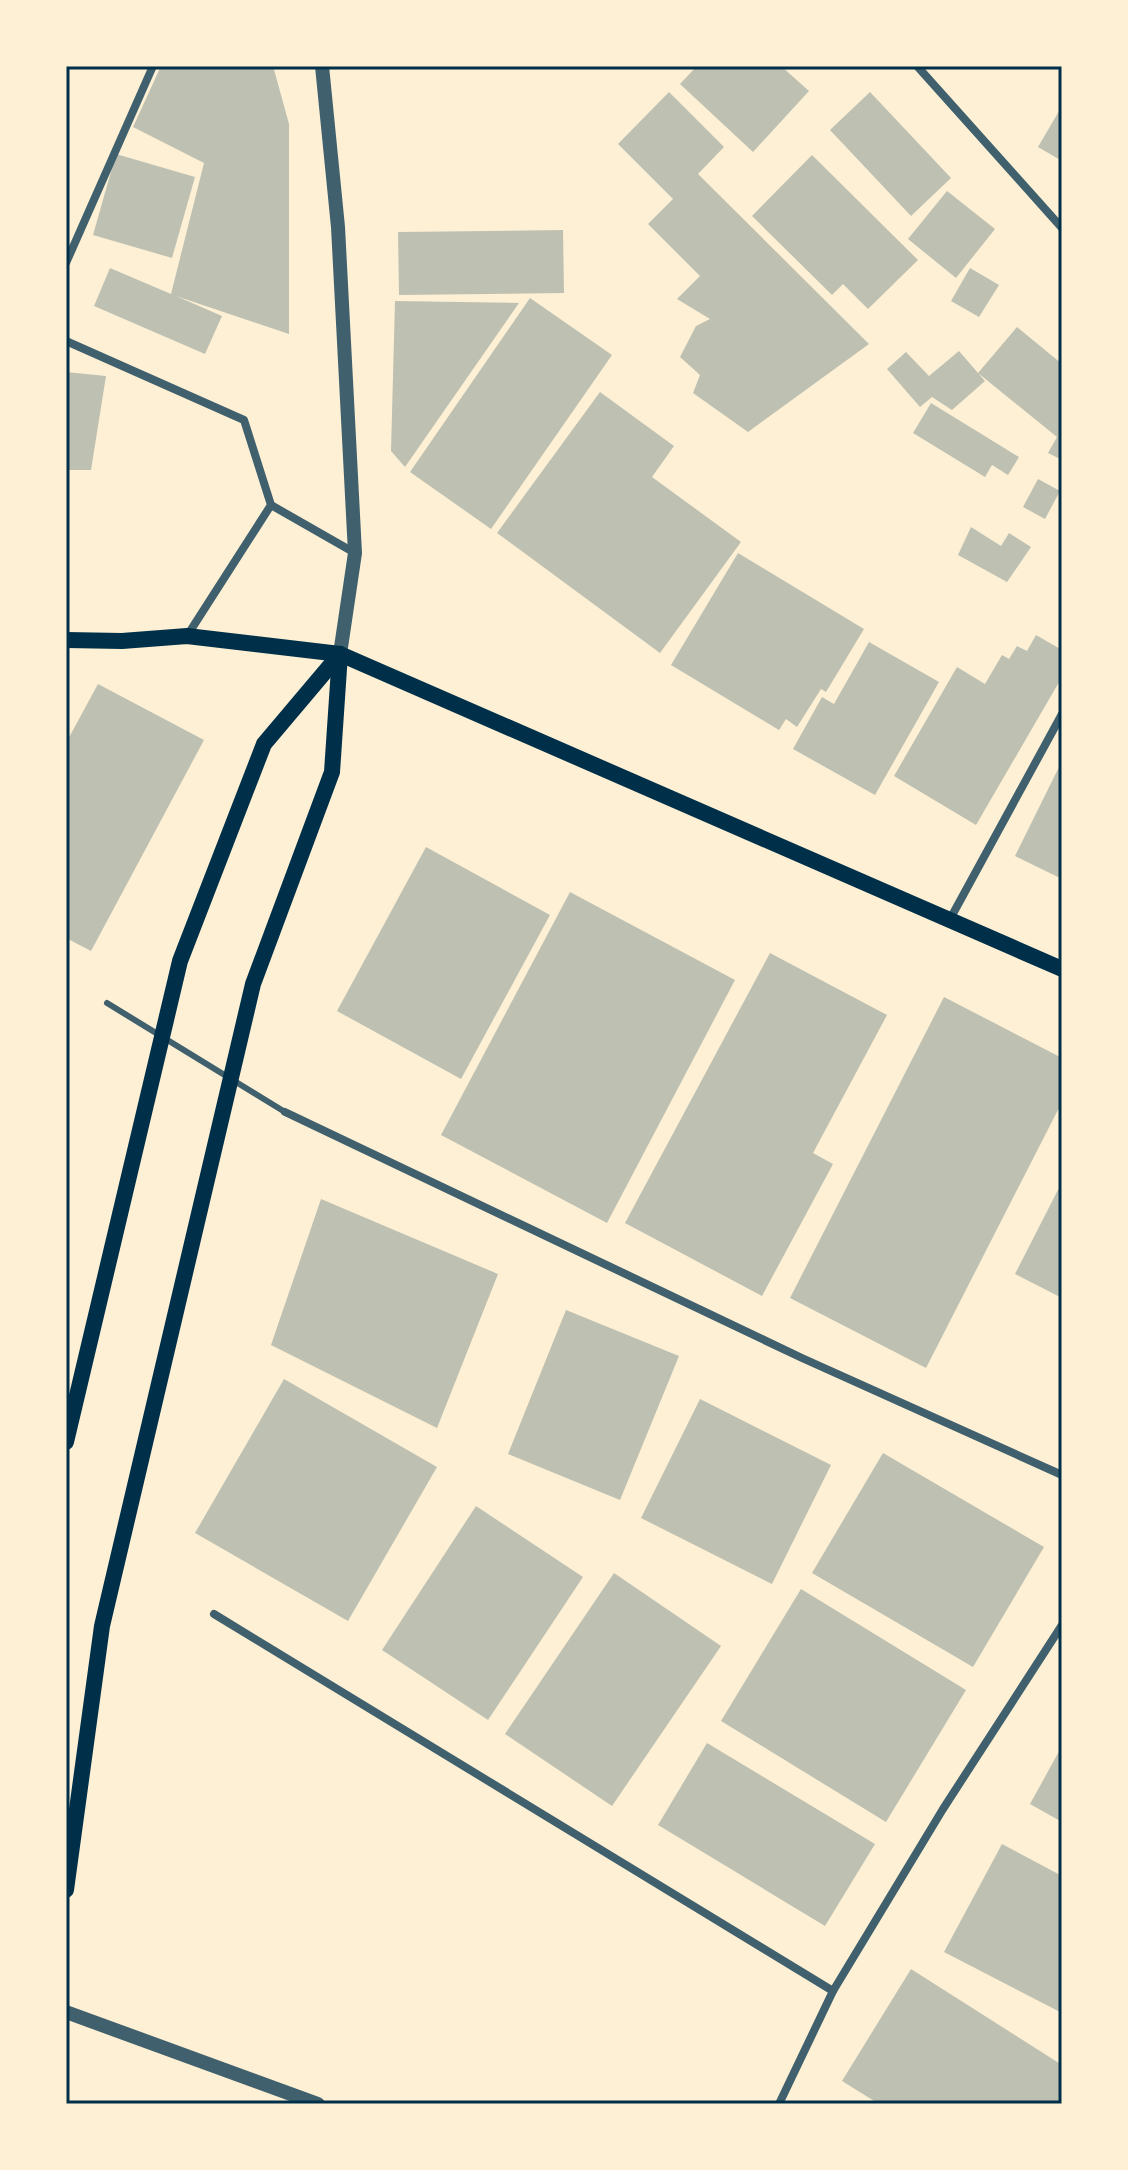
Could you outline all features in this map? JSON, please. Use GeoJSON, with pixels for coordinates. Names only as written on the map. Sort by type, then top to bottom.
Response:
{"type":"FeatureCollection","features":[{"type":"Feature","properties":{"kind":"main road"},"geometry":{"type":"LineString","coordinates":[[66,640],[122,641],[187,636],[340,654],[1062,969]]}},
{"type":"Feature","properties":{"kind":"main road"},"geometry":{"type":"LineString","coordinates":[[66,1442],[180,961],[264,744],[340,654]]}},
{"type":"Feature","properties":{"kind":"main road"},"geometry":{"type":"LineString","coordinates":[[66,1890],[102,1626],[253,984],[332,772],[340,654]]}},
{"type":"Feature","properties":{"kind":"street"},"geometry":{"type":"LineString","coordinates":[[66,263],[153,66]]}},
{"type":"Feature","properties":{"kind":"street"},"geometry":{"type":"LineString","coordinates":[[322,66],[338,227],[355,553],[340,654]]}},
{"type":"Feature","properties":{"kind":"street"},"geometry":{"type":"LineString","coordinates":[[917,66],[1062,228]]}},
{"type":"Feature","properties":{"kind":"street"},"geometry":{"type":"LineString","coordinates":[[66,341],[244,420],[271,505],[355,553]]}},
{"type":"Feature","properties":{"kind":"street"},"geometry":{"type":"LineString","coordinates":[[187,636],[271,505]]}},
{"type":"Feature","properties":{"kind":"street"},"geometry":{"type":"LineString","coordinates":[[949,921],[1062,714]]}},
{"type":"Feature","properties":{"kind":"street"},"geometry":{"type":"LineString","coordinates":[[285,1112],[802,1358],[1062,1475]]}},
{"type":"Feature","properties":{"kind":"street"},"geometry":{"type":"LineString","coordinates":[[214,1614],[833,1991]]}},
{"type":"Feature","properties":{"kind":"street"},"geometry":{"type":"LineString","coordinates":[[779,2104],[833,1991],[943,1809],[1058,1638],[1062,1625]]}},
{"type":"Feature","properties":{"kind":"street"},"geometry":{"type":"LineString","coordinates":[[66,2012],[318,2104]]}},
{"type":"Feature","properties":{"kind":"lane"},"geometry":{"type":"LineString","coordinates":[[107,1003],[285,1112]]}},
{"type":"Feature","properties":{"kind":"building"},"geometry":{"type":"Polygon","coordinates":[[[161,66],[273,66],[289,124],[289,334],[176,296],[222,316],[205,354],[94,306],[110,268],[171,294],[204,163],[133,127],[161,66]]]}},
{"type":"Feature","properties":{"kind":"building"},"geometry":{"type":"Polygon","coordinates":[[[697,66],[781,66],[809,91],[753,152],[680,84],[697,66]]]}},
{"type":"Feature","properties":{"kind":"building"},"geometry":{"type":"Polygon","coordinates":[[[669,92],[724,147],[698,174],[869,344],[748,432],[693,393],[700,375],[680,357],[696,326],[710,319],[677,299],[700,276],[648,224],[673,199],[618,144],[669,92]]]}},
{"type":"Feature","properties":{"kind":"building"},"geometry":{"type":"Polygon","coordinates":[[[870,92],[951,178],[911,216],[830,130],[870,92]]]}},
{"type":"Feature","properties":{"kind":"building"},"geometry":{"type":"Polygon","coordinates":[[[1062,106],[1062,161],[1038,147],[1062,106]]]}},
{"type":"Feature","properties":{"kind":"building"},"geometry":{"type":"Polygon","coordinates":[[[116,154],[195,177],[172,258],[93,235],[116,154]]]}},
{"type":"Feature","properties":{"kind":"building"},"geometry":{"type":"Polygon","coordinates":[[[812,155],[918,260],[868,309],[843,284],[832,295],[752,216],[812,155]]]}},
{"type":"Feature","properties":{"kind":"building"},"geometry":{"type":"Polygon","coordinates":[[[947,191],[995,229],[956,278],[908,239],[947,191]]]}},
{"type":"Feature","properties":{"kind":"building"},"geometry":{"type":"Polygon","coordinates":[[[563,230],[564,293],[399,295],[398,232],[563,230]]]}},
{"type":"Feature","properties":{"kind":"building"},"geometry":{"type":"Polygon","coordinates":[[[970,268],[999,285],[979,317],[951,301],[970,268]]]}},
{"type":"Feature","properties":{"kind":"building"},"geometry":{"type":"Polygon","coordinates":[[[530,298],[612,355],[491,529],[410,472],[530,298]]]}},
{"type":"Feature","properties":{"kind":"building"},"geometry":{"type":"Polygon","coordinates":[[[395,301],[519,303],[405,467],[391,451],[395,301]]]}},
{"type":"Feature","properties":{"kind":"building"},"geometry":{"type":"Polygon","coordinates":[[[1017,327],[1062,364],[1062,460],[1048,453],[1057,437],[978,373],[1017,327]]]}},
{"type":"Feature","properties":{"kind":"building"},"geometry":{"type":"Polygon","coordinates":[[[959,351],[985,381],[952,410],[932,397],[920,407],[887,369],[906,352],[929,376],[959,351]]]}},
{"type":"Feature","properties":{"kind":"building"},"geometry":{"type":"Polygon","coordinates":[[[66,372],[106,376],[91,470],[66,470],[66,372]]]}},
{"type":"Feature","properties":{"kind":"building"},"geometry":{"type":"Polygon","coordinates":[[[600,392],[674,446],[652,477],[741,542],[660,653],[497,533],[600,392]]]}},
{"type":"Feature","properties":{"kind":"building"},"geometry":{"type":"Polygon","coordinates":[[[931,403],[1019,457],[1008,475],[992,465],[985,477],[913,433],[931,403]]]}},
{"type":"Feature","properties":{"kind":"building"},"geometry":{"type":"Polygon","coordinates":[[[1038,479],[1060,491],[1045,519],[1023,507],[1038,479]]]}},
{"type":"Feature","properties":{"kind":"building"},"geometry":{"type":"Polygon","coordinates":[[[971,527],[1001,546],[1009,533],[1031,547],[1007,582],[958,555],[971,527]]]}},
{"type":"Feature","properties":{"kind":"building"},"geometry":{"type":"Polygon","coordinates":[[[738,553],[864,629],[826,692],[821,689],[797,727],[786,719],[779,730],[671,665],[738,553]]]}},
{"type":"Feature","properties":{"kind":"building"},"geometry":{"type":"Polygon","coordinates":[[[1036,635],[1062,650],[1062,677],[976,825],[894,776],[957,667],[985,684],[1002,655],[1009,659],[1017,646],[1027,651],[1036,635]]]}},
{"type":"Feature","properties":{"kind":"building"},"geometry":{"type":"Polygon","coordinates":[[[869,642],[939,682],[875,795],[793,749],[822,697],[834,704],[869,642]]]}},
{"type":"Feature","properties":{"kind":"building"},"geometry":{"type":"Polygon","coordinates":[[[98,684],[204,740],[91,951],[66,938],[66,743],[98,684]]]}},
{"type":"Feature","properties":{"kind":"building"},"geometry":{"type":"Polygon","coordinates":[[[1062,761],[1062,879],[1015,856],[1062,761]]]}},
{"type":"Feature","properties":{"kind":"building"},"geometry":{"type":"Polygon","coordinates":[[[426,847],[550,915],[461,1079],[337,1011],[426,847]]]}},
{"type":"Feature","properties":{"kind":"building"},"geometry":{"type":"Polygon","coordinates":[[[570,892],[735,980],[607,1223],[441,1135],[570,892]]]}},
{"type":"Feature","properties":{"kind":"building"},"geometry":{"type":"Polygon","coordinates":[[[770,953],[887,1015],[813,1153],[833,1164],[762,1296],[625,1223],[770,953]]]}},
{"type":"Feature","properties":{"kind":"building"},"geometry":{"type":"Polygon","coordinates":[[[944,997],[1062,1058],[1062,1102],[926,1368],[790,1298],[944,997]]]}},
{"type":"Feature","properties":{"kind":"building"},"geometry":{"type":"Polygon","coordinates":[[[1062,1182],[1062,1298],[1015,1274],[1062,1182]]]}},
{"type":"Feature","properties":{"kind":"building"},"geometry":{"type":"Polygon","coordinates":[[[321,1199],[498,1274],[437,1428],[271,1345],[321,1199]]]}},
{"type":"Feature","properties":{"kind":"building"},"geometry":{"type":"Polygon","coordinates":[[[566,1310],[679,1356],[620,1500],[508,1454],[566,1310]]]}},
{"type":"Feature","properties":{"kind":"building"},"geometry":{"type":"Polygon","coordinates":[[[284,1379],[437,1467],[348,1621],[195,1533],[284,1379]]]}},
{"type":"Feature","properties":{"kind":"building"},"geometry":{"type":"Polygon","coordinates":[[[700,1399],[831,1465],[772,1584],[641,1518],[700,1399]]]}},
{"type":"Feature","properties":{"kind":"building"},"geometry":{"type":"Polygon","coordinates":[[[883,1453],[1044,1547],[973,1667],[812,1573],[883,1453]]]}},
{"type":"Feature","properties":{"kind":"building"},"geometry":{"type":"Polygon","coordinates":[[[476,1506],[583,1577],[488,1720],[382,1650],[476,1506]]]}},
{"type":"Feature","properties":{"kind":"building"},"geometry":{"type":"Polygon","coordinates":[[[614,1573],[721,1646],[612,1806],[505,1734],[614,1573]]]}},
{"type":"Feature","properties":{"kind":"building"},"geometry":{"type":"Polygon","coordinates":[[[801,1589],[966,1690],[886,1822],[721,1721],[801,1589]]]}},
{"type":"Feature","properties":{"kind":"building"},"geometry":{"type":"Polygon","coordinates":[[[707,1743],[875,1844],[825,1926],[658,1825],[707,1743]]]}},
{"type":"Feature","properties":{"kind":"building"},"geometry":{"type":"Polygon","coordinates":[[[1062,1746],[1062,1822],[1030,1804],[1062,1746]]]}},
{"type":"Feature","properties":{"kind":"building"},"geometry":{"type":"Polygon","coordinates":[[[1002,1844],[1062,1876],[1062,2013],[944,1952],[1002,1844]]]}},
{"type":"Feature","properties":{"kind":"building"},"geometry":{"type":"Polygon","coordinates":[[[911,1969],[1062,2065],[1060,2104],[879,2104],[842,2081],[911,1969]]]}}]}
